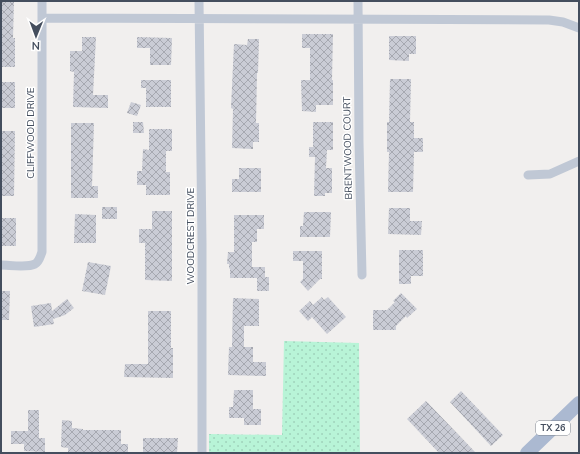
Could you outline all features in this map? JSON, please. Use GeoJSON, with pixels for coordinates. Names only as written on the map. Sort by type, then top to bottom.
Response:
{"type":"FeatureCollection","features":[{"type":"Feature","properties":{"kind":"main road","name":"TX 26"},"geometry":{"type":"LineString","coordinates":[[527,453],[579,403]]}},
{"type":"Feature","properties":{"kind":"street","name":"CLIFFWOOD DRIVE"},"geometry":{"type":"LineString","coordinates":[[1,265],[36,264],[42,252],[42,1]]}},
{"type":"Feature","properties":{"kind":"street","name":"WOODCREST DRIVE"},"geometry":{"type":"LineString","coordinates":[[199,1],[202,244],[202,453]]}},
{"type":"Feature","properties":{"kind":"street","name":"BRENTWOOD COURT"},"geometry":{"type":"LineString","coordinates":[[358,1],[362,275]]}},
{"type":"Feature","properties":{"kind":"street"},"geometry":{"type":"LineString","coordinates":[[42,18],[199,20],[549,20],[564,22],[579,28]]}},
{"type":"Feature","properties":{"kind":"street"},"geometry":{"type":"LineString","coordinates":[[528,175],[550,174],[579,161]]}},
{"type":"Feature","properties":{"kind":"green space"},"geometry":{"type":"Polygon","coordinates":[[[284,341],[359,343],[360,453],[209,453],[209,434],[282,435],[284,341]]]}},
{"type":"Feature","properties":{"kind":"building"},"geometry":{"type":"Polygon","coordinates":[[[1,1],[14,1],[13,38],[15,38],[15,67],[1,67],[1,1]]]}},
{"type":"Feature","properties":{"kind":"building"},"geometry":{"type":"Polygon","coordinates":[[[302,34],[333,34],[333,105],[316,105],[316,112],[302,111],[301,80],[310,80],[310,48],[302,48],[302,34]]]}},
{"type":"Feature","properties":{"kind":"building"},"geometry":{"type":"Polygon","coordinates":[[[389,36],[416,36],[416,54],[409,54],[409,61],[389,60],[389,36]]]}},
{"type":"Feature","properties":{"kind":"building"},"geometry":{"type":"Polygon","coordinates":[[[82,37],[96,37],[93,95],[108,95],[108,108],[73,107],[74,72],[70,71],[70,51],[82,51],[82,37]]]}},
{"type":"Feature","properties":{"kind":"building"},"geometry":{"type":"Polygon","coordinates":[[[137,37],[172,38],[171,65],[150,65],[150,48],[137,48],[137,37]]]}},
{"type":"Feature","properties":{"kind":"building"},"geometry":{"type":"Polygon","coordinates":[[[248,39],[259,39],[256,123],[259,123],[259,142],[253,142],[253,149],[232,148],[233,109],[231,108],[234,44],[247,45],[248,39]]]}},
{"type":"Feature","properties":{"kind":"building"},"geometry":{"type":"Polygon","coordinates":[[[390,79],[411,79],[410,122],[414,122],[414,138],[423,138],[423,152],[414,152],[413,192],[388,192],[389,152],[387,152],[387,122],[389,122],[390,79]]]}},
{"type":"Feature","properties":{"kind":"building"},"geometry":{"type":"Polygon","coordinates":[[[141,80],[171,80],[171,107],[146,107],[146,88],[141,88],[141,80]]]}},
{"type":"Feature","properties":{"kind":"building"},"geometry":{"type":"Polygon","coordinates":[[[1,82],[15,82],[15,108],[1,108],[1,82]]]}},
{"type":"Feature","properties":{"kind":"building"},"geometry":{"type":"Polygon","coordinates":[[[131,102],[141,105],[137,116],[127,113],[131,102]]]}},
{"type":"Feature","properties":{"kind":"building"},"geometry":{"type":"Polygon","coordinates":[[[133,122],[143,122],[144,133],[133,133],[133,122]]]}},
{"type":"Feature","properties":{"kind":"building"},"geometry":{"type":"Polygon","coordinates":[[[313,122],[333,122],[333,150],[327,150],[326,168],[332,168],[332,193],[325,193],[325,196],[314,196],[315,157],[309,157],[309,147],[313,147],[313,122]]]}},
{"type":"Feature","properties":{"kind":"building"},"geometry":{"type":"Polygon","coordinates":[[[71,123],[94,123],[92,186],[98,186],[98,198],[71,198],[71,123]]]}},
{"type":"Feature","properties":{"kind":"building"},"geometry":{"type":"Polygon","coordinates":[[[149,129],[172,129],[172,151],[166,151],[166,172],[170,172],[170,195],[146,195],[146,185],[137,185],[137,171],[142,171],[143,149],[149,150],[149,129]]]}},
{"type":"Feature","properties":{"kind":"building"},"geometry":{"type":"Polygon","coordinates":[[[1,131],[15,131],[14,196],[1,196],[1,131]]]}},
{"type":"Feature","properties":{"kind":"building"},"geometry":{"type":"Polygon","coordinates":[[[239,168],[261,168],[261,192],[232,192],[232,179],[239,179],[239,168]]]}},
{"type":"Feature","properties":{"kind":"building"},"geometry":{"type":"Polygon","coordinates":[[[102,207],[117,207],[117,219],[102,219],[102,207]]]}},
{"type":"Feature","properties":{"kind":"building"},"geometry":{"type":"Polygon","coordinates":[[[389,208],[410,208],[410,221],[422,221],[421,235],[388,234],[389,208]]]}},
{"type":"Feature","properties":{"kind":"building"},"geometry":{"type":"Polygon","coordinates":[[[152,211],[172,211],[172,281],[145,280],[145,243],[139,243],[139,229],[152,229],[152,211]]]}},
{"type":"Feature","properties":{"kind":"building"},"geometry":{"type":"Polygon","coordinates":[[[304,212],[331,212],[330,237],[300,237],[300,226],[303,226],[304,212]]]}},
{"type":"Feature","properties":{"kind":"building"},"geometry":{"type":"Polygon","coordinates":[[[75,214],[96,215],[96,243],[74,243],[75,214]]]}},
{"type":"Feature","properties":{"kind":"building"},"geometry":{"type":"Polygon","coordinates":[[[234,215],[264,215],[264,229],[257,229],[257,242],[252,242],[252,267],[265,267],[265,277],[269,277],[269,291],[257,291],[257,278],[230,278],[230,268],[229,269],[229,264],[227,264],[228,252],[234,252],[234,215]]]}},
{"type":"Feature","properties":{"kind":"building"},"geometry":{"type":"Polygon","coordinates":[[[1,218],[16,218],[16,246],[1,246],[1,218]]]}},
{"type":"Feature","properties":{"kind":"building"},"geometry":{"type":"Polygon","coordinates":[[[399,250],[423,250],[423,276],[411,276],[411,284],[399,284],[399,250]]]}},
{"type":"Feature","properties":{"kind":"building"},"geometry":{"type":"Polygon","coordinates":[[[293,251],[322,251],[322,279],[320,279],[308,291],[300,282],[303,279],[303,261],[293,261],[293,251]]]}},
{"type":"Feature","properties":{"kind":"building"},"geometry":{"type":"Polygon","coordinates":[[[88,262],[111,266],[105,295],[82,291],[88,262]]]}},
{"type":"Feature","properties":{"kind":"building"},"geometry":{"type":"Polygon","coordinates":[[[1,291],[10,291],[9,320],[1,320],[1,291]]]}},
{"type":"Feature","properties":{"kind":"building"},"geometry":{"type":"Polygon","coordinates":[[[401,293],[417,309],[407,318],[406,316],[396,326],[396,330],[373,330],[373,310],[387,310],[401,293]]]}},
{"type":"Feature","properties":{"kind":"building"},"geometry":{"type":"Polygon","coordinates":[[[322,297],[324,300],[328,297],[346,317],[327,334],[312,317],[308,321],[299,311],[310,301],[313,305],[322,297]]]}},
{"type":"Feature","properties":{"kind":"building"},"geometry":{"type":"Polygon","coordinates":[[[233,298],[259,299],[259,326],[244,326],[244,347],[253,347],[253,362],[266,362],[266,376],[228,375],[229,347],[232,347],[233,298]]]}},
{"type":"Feature","properties":{"kind":"building"},"geometry":{"type":"Polygon","coordinates":[[[67,299],[74,308],[65,315],[53,319],[54,324],[34,327],[31,306],[51,303],[52,311],[67,299]]]}},
{"type":"Feature","properties":{"kind":"building"},"geometry":{"type":"Polygon","coordinates":[[[148,311],[171,311],[173,378],[124,377],[125,364],[148,364],[148,311]]]}},
{"type":"Feature","properties":{"kind":"building"},"geometry":{"type":"Polygon","coordinates":[[[234,390],[253,390],[253,409],[261,409],[261,425],[244,425],[244,418],[229,418],[229,407],[233,407],[234,390]]]}},
{"type":"Feature","properties":{"kind":"building"},"geometry":{"type":"Polygon","coordinates":[[[461,391],[503,435],[491,446],[450,402],[461,391]]]}},
{"type":"Feature","properties":{"kind":"building"},"geometry":{"type":"Polygon","coordinates":[[[426,401],[476,453],[439,453],[407,419],[426,401]]]}},
{"type":"Feature","properties":{"kind":"building"},"geometry":{"type":"Polygon","coordinates":[[[28,410],[39,410],[39,438],[45,438],[45,452],[24,451],[24,444],[11,444],[11,431],[28,431],[28,410]]]}},
{"type":"Feature","properties":{"kind":"building"},"geometry":{"type":"Polygon","coordinates":[[[62,420],[72,421],[72,428],[83,430],[121,430],[121,444],[128,444],[128,453],[68,453],[68,448],[61,447],[62,420]]]}},
{"type":"Feature","properties":{"kind":"building"},"geometry":{"type":"Polygon","coordinates":[[[143,438],[178,438],[177,453],[143,453],[143,438]]]}}]}
